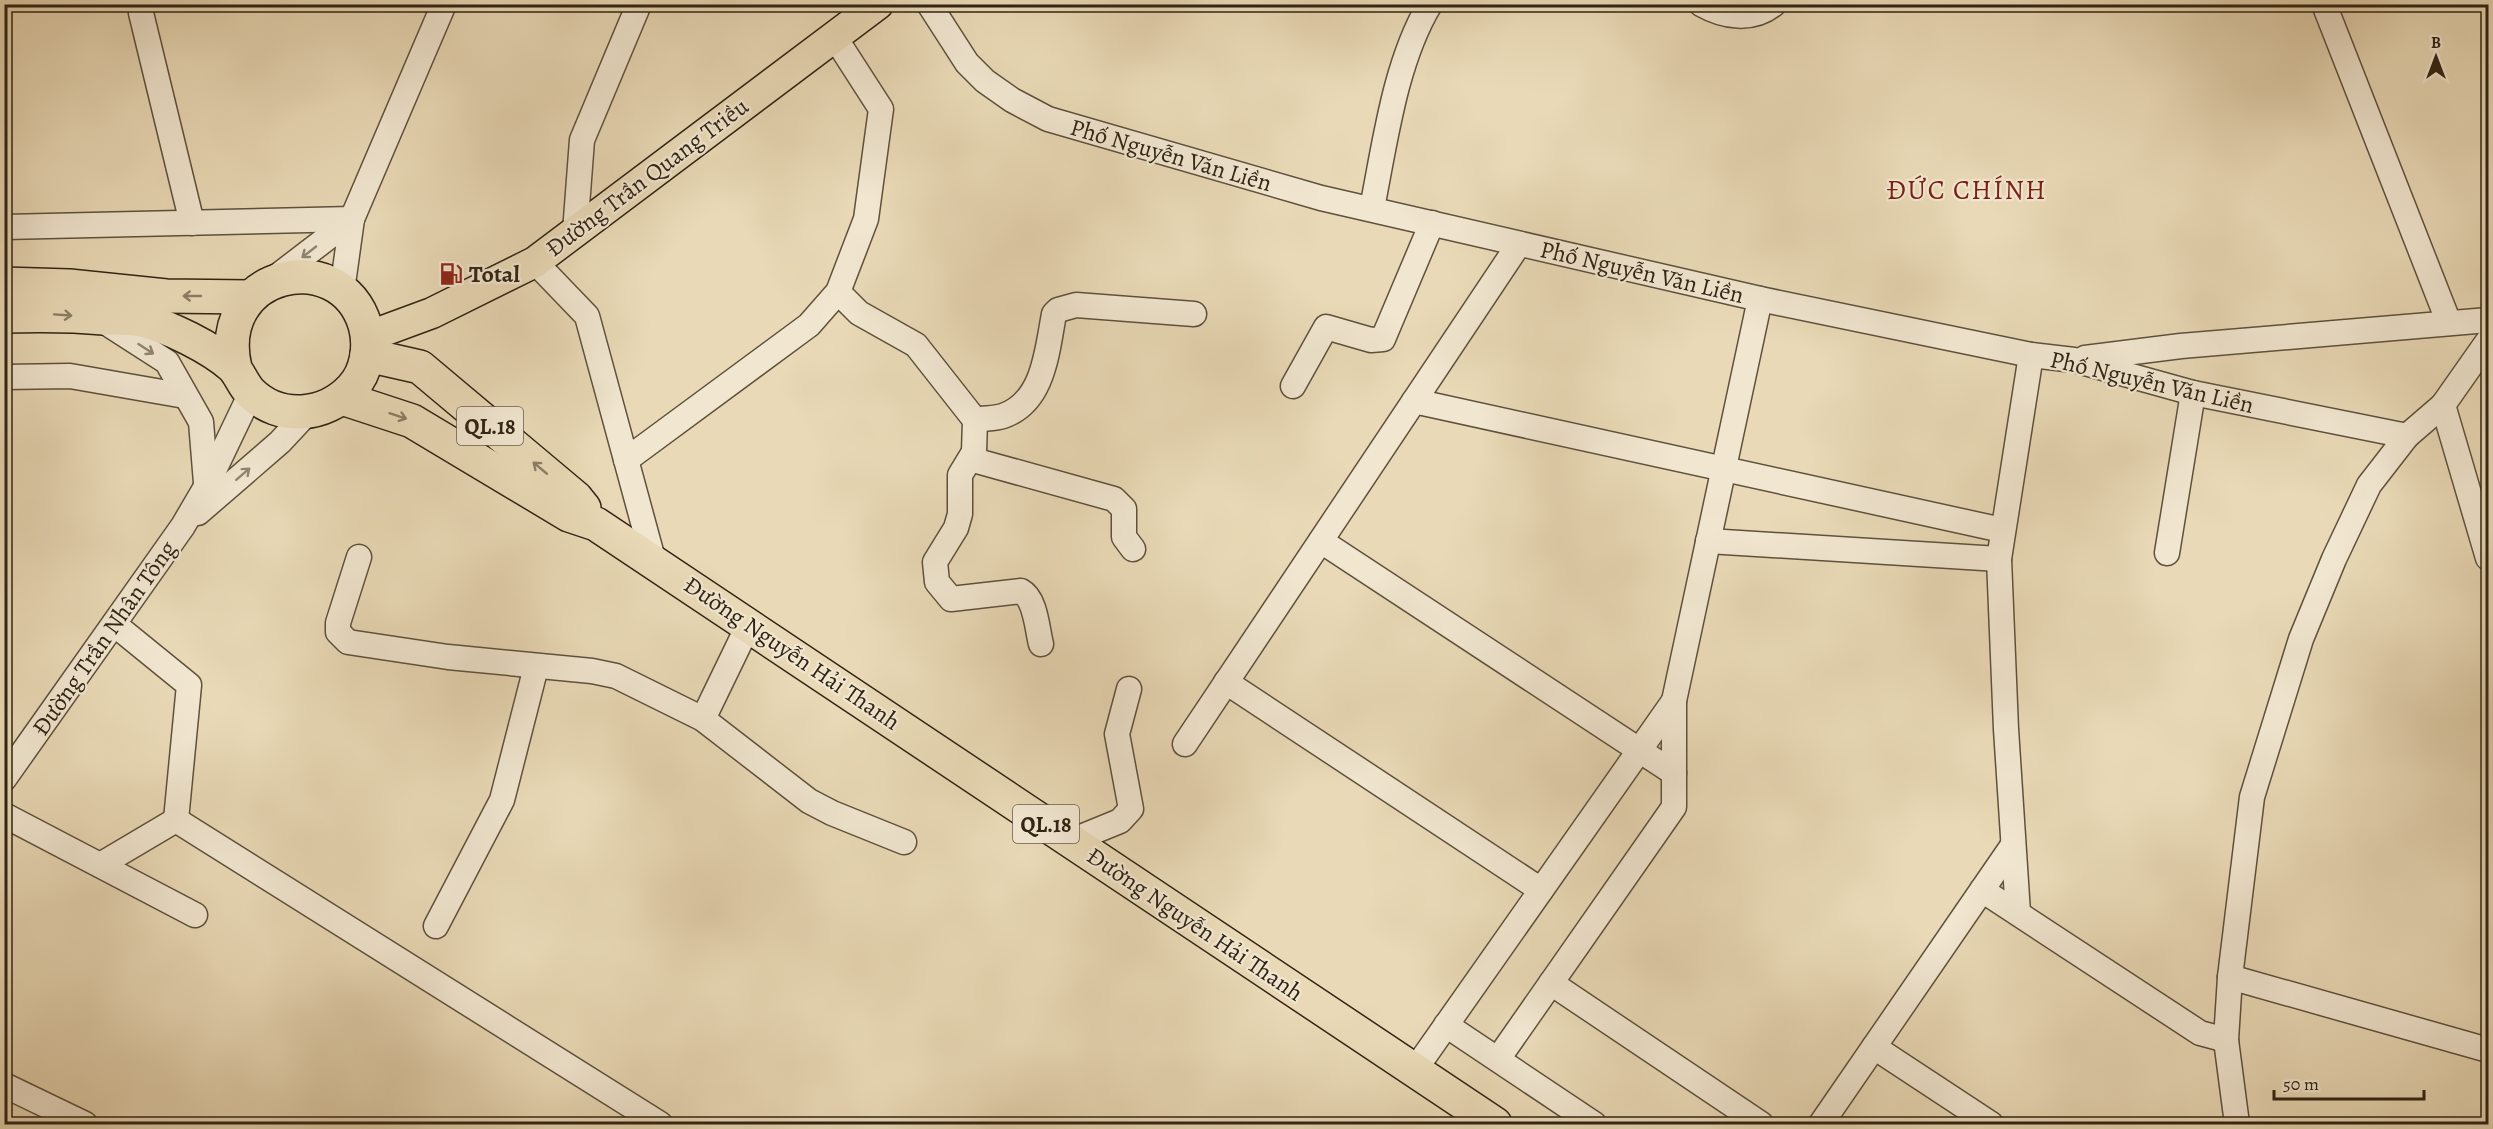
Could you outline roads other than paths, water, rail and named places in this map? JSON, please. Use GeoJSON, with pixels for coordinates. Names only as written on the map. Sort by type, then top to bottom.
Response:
{"type":"FeatureCollection","features":[{"type":"Feature","properties":{"kind":"highway"},"geometry":{"type":"LineString","coordinates":[[4,284],[69,286],[166,296],[258,291],[297,277],[328,283],[342,291],[359,311],[368,346],[363,371],[354,386],[342,398],[326,408],[307,413],[286,412],[267,405],[205,346],[141,320],[54,314],[4,316]]}},
{"type":"Feature","properties":{"kind":"highway"},"geometry":{"type":"LineString","coordinates":[[243,381],[231,350],[232,331],[239,313],[258,291]]}},
{"type":"Feature","properties":{"kind":"highway","name":"Đường Nguyễn Hải Thanh"},"geometry":{"type":"LineString","coordinates":[[368,346],[420,368],[576,498],[596,524]]}},
{"type":"Feature","properties":{"kind":"highway","name":"Đường Nguyễn Hải Thanh"},"geometry":{"type":"LineString","coordinates":[[342,398],[412,421],[569,515],[596,524],[749,624],[1495,1125]]}},
{"type":"Feature","properties":{"kind":"main road","name":"Đường Trần Quang Triều"},"geometry":{"type":"LineString","coordinates":[[368,346],[535,262],[878,4]]}},
{"type":"Feature","properties":{"kind":"street"},"geometry":{"type":"LineString","coordinates":[[342,291],[352,219],[444,4]]}},
{"type":"Feature","properties":{"kind":"street"},"geometry":{"type":"LineString","coordinates":[[575,232],[582,140],[639,4]]}},
{"type":"Feature","properties":{"kind":"street","name":"Phố Nguyễn Văn Liền"},"geometry":{"type":"LineString","coordinates":[[929,4],[967,63],[985,81],[1012,100],[1048,119],[1309,195],[1519,244],[1760,299],[2031,355],[2074,360],[2193,393],[2407,436]]}},
{"type":"Feature","properties":{"kind":"street"},"geometry":{"type":"LineString","coordinates":[[1372,208],[1390,119],[1407,59],[1430,4]]}},
{"type":"Feature","properties":{"kind":"street"},"geometry":{"type":"LineString","coordinates":[[1701,4],[1738,16],[1751,15],[1773,4]]}},
{"type":"Feature","properties":{"kind":"street"},"geometry":{"type":"LineString","coordinates":[[2237,1125],[2226,1040],[2230,977],[2252,797],[2301,639],[2334,559],[2369,484],[2407,436],[2442,405],[2482,349],[2455,322],[2324,4]]}},
{"type":"Feature","properties":{"kind":"street"},"geometry":{"type":"LineString","coordinates":[[141,13],[192,223]]}},
{"type":"Feature","properties":{"kind":"street"},"geometry":{"type":"LineString","coordinates":[[626,460],[809,325],[838,292],[866,219],[880,109],[834,36]]}},
{"type":"Feature","properties":{"kind":"street"},"geometry":{"type":"LineString","coordinates":[[4,227],[352,219]]}},
{"type":"Feature","properties":{"kind":"street"},"geometry":{"type":"LineString","coordinates":[[258,291],[352,219]]}},
{"type":"Feature","properties":{"kind":"street"},"geometry":{"type":"LineString","coordinates":[[1293,386],[1326,327],[1371,340],[1383,339],[1432,223]]}},
{"type":"Feature","properties":{"kind":"street"},"geometry":{"type":"LineString","coordinates":[[1185,744],[1519,244]]}},
{"type":"Feature","properties":{"kind":"street"},"geometry":{"type":"LineString","coordinates":[[535,262],[586,316],[653,560]]}},
{"type":"Feature","properties":{"kind":"street"},"geometry":{"type":"LineString","coordinates":[[838,292],[859,313],[916,345],[975,420],[974,452],[977,461],[1061,482],[1114,499],[1124,509],[1125,537],[1133,549]]}},
{"type":"Feature","properties":{"kind":"street"},"geometry":{"type":"LineString","coordinates":[[1498,1059],[1674,807],[1674,701],[1760,299]]}},
{"type":"Feature","properties":{"kind":"street"},"geometry":{"type":"LineString","coordinates":[[975,420],[1002,416],[1021,406],[1034,393],[1054,314],[1058,310],[1076,305],[1194,314]]}},
{"type":"Feature","properties":{"kind":"street"},"geometry":{"type":"LineString","coordinates":[[97,317],[167,362],[201,422],[207,485]]}},
{"type":"Feature","properties":{"kind":"street"},"geometry":{"type":"LineString","coordinates":[[2074,360],[2181,346],[2299,338],[2488,320]]}},
{"type":"Feature","properties":{"kind":"street"},"geometry":{"type":"LineString","coordinates":[[2018,913],[1999,560],[2031,355]]}},
{"type":"Feature","properties":{"kind":"street"},"geometry":{"type":"LineString","coordinates":[[4,377],[70,376],[185,396]]}},
{"type":"Feature","properties":{"kind":"street","name":"Đường Trần Nhân Tông"},"geometry":{"type":"LineString","coordinates":[[4,779],[183,526],[207,485],[243,381]]}},
{"type":"Feature","properties":{"kind":"street"},"geometry":{"type":"LineString","coordinates":[[2167,553],[2193,393]]}},
{"type":"Feature","properties":{"kind":"street"},"geometry":{"type":"LineString","coordinates":[[1414,401],[2002,530]]}},
{"type":"Feature","properties":{"kind":"street"},"geometry":{"type":"LineString","coordinates":[[2442,405],[2488,558]]}},
{"type":"Feature","properties":{"kind":"street","name":"Đường Trần Nhân Tông"},"geometry":{"type":"LineString","coordinates":[[183,526],[280,442],[307,413]]}},
{"type":"Feature","properties":{"kind":"street"},"geometry":{"type":"LineString","coordinates":[[974,452],[960,475],[960,514],[956,528],[935,562],[937,582],[951,599],[1021,591],[1026,594],[1033,609],[1041,644]]}},
{"type":"Feature","properties":{"kind":"street"},"geometry":{"type":"LineString","coordinates":[[1321,541],[1674,773]]}},
{"type":"Feature","properties":{"kind":"street"},"geometry":{"type":"LineString","coordinates":[[1708,541],[1999,560]]}},
{"type":"Feature","properties":{"kind":"street"},"geometry":{"type":"LineString","coordinates":[[359,557],[338,623],[341,638],[348,642],[426,654],[592,671],[616,676],[703,719],[809,801],[841,817],[904,842]]}},
{"type":"Feature","properties":{"kind":"street"},"geometry":{"type":"LineString","coordinates":[[114,624],[189,685],[176,820]]}},
{"type":"Feature","properties":{"kind":"street"},"geometry":{"type":"LineString","coordinates":[[703,719],[749,624]]}},
{"type":"Feature","properties":{"kind":"street"},"geometry":{"type":"LineString","coordinates":[[436,926],[502,800],[536,667]]}},
{"type":"Feature","properties":{"kind":"street"},"geometry":{"type":"LineString","coordinates":[[1226,682],[1541,890]]}},
{"type":"Feature","properties":{"kind":"street"},"geometry":{"type":"LineString","coordinates":[[1071,841],[1120,821],[1131,809],[1117,734],[1129,689]]}},
{"type":"Feature","properties":{"kind":"street"},"geometry":{"type":"LineString","coordinates":[[1414,1071],[1674,701]]}},
{"type":"Feature","properties":{"kind":"street"},"geometry":{"type":"LineString","coordinates":[[4,815],[195,915]]}},
{"type":"Feature","properties":{"kind":"street"},"geometry":{"type":"LineString","coordinates":[[100,865],[176,820]]}},
{"type":"Feature","properties":{"kind":"street"},"geometry":{"type":"LineString","coordinates":[[176,820],[660,1125]]}},
{"type":"Feature","properties":{"kind":"street"},"geometry":{"type":"LineString","coordinates":[[1821,1125],[2013,844]]}},
{"type":"Feature","properties":{"kind":"street"},"geometry":{"type":"LineString","coordinates":[[1982,890],[2200,1033],[2226,1040]]}},
{"type":"Feature","properties":{"kind":"street"},"geometry":{"type":"LineString","coordinates":[[2230,977],[2488,1050]]}},
{"type":"Feature","properties":{"kind":"street"},"geometry":{"type":"LineString","coordinates":[[1551,983],[1761,1125]]}},
{"type":"Feature","properties":{"kind":"street"},"geometry":{"type":"LineString","coordinates":[[1446,1025],[1594,1125]]}},
{"type":"Feature","properties":{"kind":"street"},"geometry":{"type":"LineString","coordinates":[[1874,1047],[1990,1125]]}},
{"type":"Feature","properties":{"kind":"street"},"geometry":{"type":"LineString","coordinates":[[4,1085],[85,1125]]}},
{"type":"Feature","properties":{"kind":"place","name":"Total"},"geometry":{"type":"Point","coordinates":[451,274]}},
{"type":"Feature","properties":{"kind":"district","name":"ĐỨC CHÍNH"},"geometry":{"type":"Point","coordinates":[1967,190]}}]}
